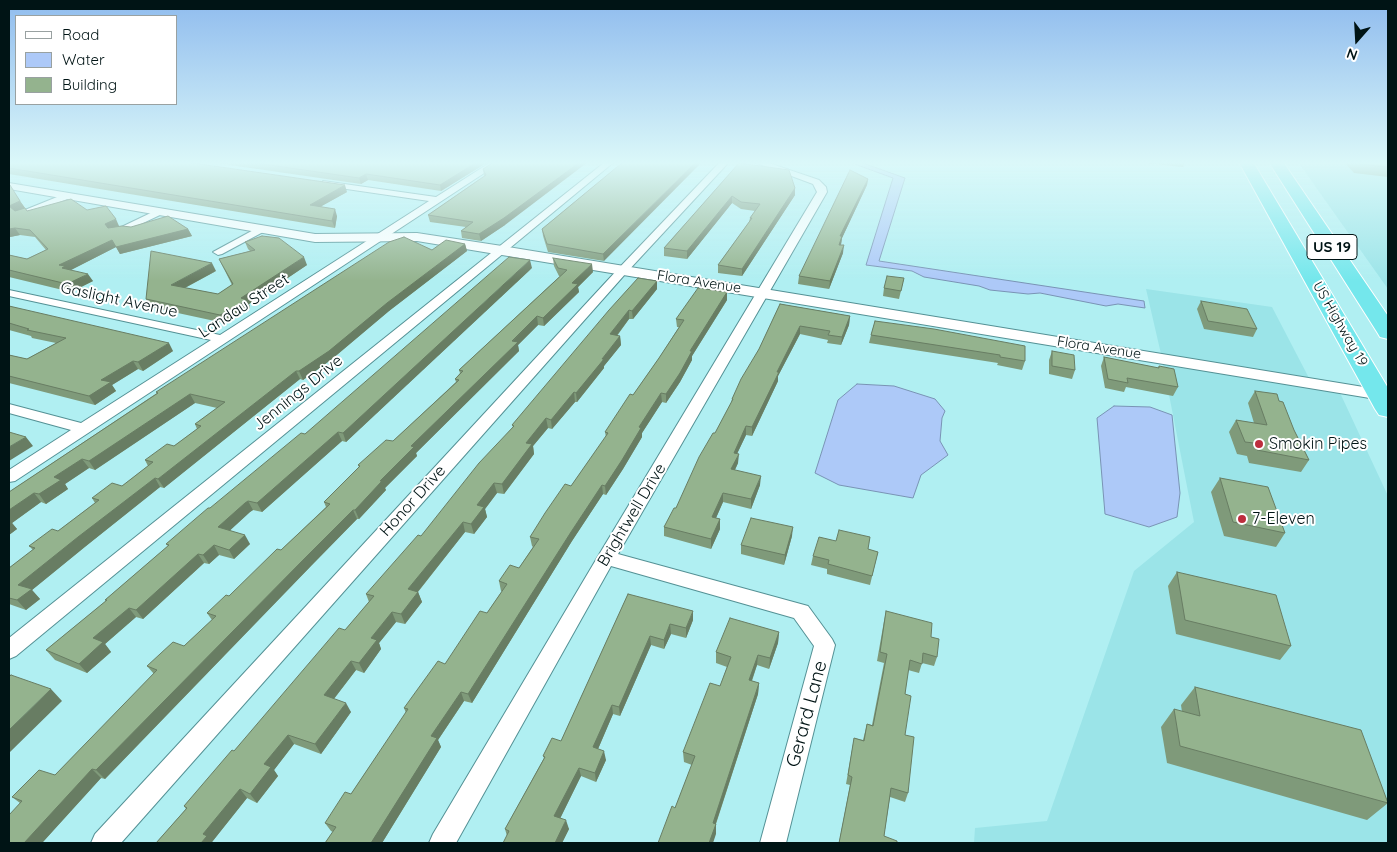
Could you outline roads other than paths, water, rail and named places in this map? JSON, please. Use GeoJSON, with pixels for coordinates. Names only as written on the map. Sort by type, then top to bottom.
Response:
{"type":"FeatureCollection","features":[{"type":"Feature","properties":{"kind":"highway","name":"US Highway 19"},"geometry":{"type":"LineString","coordinates":[[1270,202],[1385,400]]}},
{"type":"Feature","properties":{"kind":"highway"},"geometry":{"type":"LineString","coordinates":[[1278,202],[1289,208],[1296,217],[1305,223],[1321,230]]}},
{"type":"Feature","properties":{"kind":"highway","name":"US 19"},"geometry":{"type":"LineString","coordinates":[[1302,202],[1388,332]]}},
{"type":"Feature","properties":{"kind":"street"},"geometry":{"type":"LineString","coordinates":[[20,214],[52,202]]}},
{"type":"Feature","properties":{"kind":"street","name":"Flora Avenue"},"geometry":{"type":"LineString","coordinates":[[100,202],[315,238],[417,237],[502,250],[764,292],[1385,400]]}},
{"type":"Feature","properties":{"kind":"street","name":"Landau Street"},"geometry":{"type":"LineString","coordinates":[[9,477],[435,202]]}},
{"type":"Feature","properties":{"kind":"street","name":"Jennings Drive"},"geometry":{"type":"LineString","coordinates":[[9,650],[561,202]]}},
{"type":"Feature","properties":{"kind":"street","name":"Honor Drive"},"geometry":{"type":"LineString","coordinates":[[104,843],[623,270],[687,202]]}},
{"type":"Feature","properties":{"kind":"street","name":"Brightwell Drive"},"geometry":{"type":"LineString","coordinates":[[442,843],[606,558],[816,202]]}},
{"type":"Feature","properties":{"kind":"street"},"geometry":{"type":"LineString","coordinates":[[116,232],[160,212]]}},
{"type":"Feature","properties":{"kind":"street"},"geometry":{"type":"LineString","coordinates":[[218,252],[260,230]]}},
{"type":"Feature","properties":{"kind":"street","name":"Gaslight Avenue"},"geometry":{"type":"LineString","coordinates":[[9,293],[223,339]]}},
{"type":"Feature","properties":{"kind":"street"},"geometry":{"type":"LineString","coordinates":[[9,408],[84,429]]}},
{"type":"Feature","properties":{"kind":"street","name":"Gerard Lane"},"geometry":{"type":"LineString","coordinates":[[606,558],[801,612],[825,645],[773,843]]}},
{"type":"Feature","properties":{"kind":"water"},"geometry":{"type":"Polygon","coordinates":[[[886,202],[898,202],[879,261],[1144,301],[1145,308],[1118,304],[1106,306],[1040,293],[1028,294],[990,290],[979,286],[924,277],[912,271],[866,265],[886,202]]]}},
{"type":"Feature","properties":{"kind":"water"},"geometry":{"type":"Polygon","coordinates":[[[857,384],[894,386],[935,399],[945,411],[942,418],[940,441],[948,455],[921,475],[913,498],[839,485],[815,473],[838,400],[857,384]]]}},
{"type":"Feature","properties":{"kind":"water"},"geometry":{"type":"Polygon","coordinates":[[[1114,406],[1150,407],[1172,415],[1180,493],[1177,517],[1149,527],[1105,514],[1097,418],[1114,406]]]}},
{"type":"Feature","properties":{"kind":"place","name":"Smokin Pipes"},"geometry":{"type":"Point","coordinates":[1259,444]}},
{"type":"Feature","properties":{"kind":"place","name":"7-Eleven"},"geometry":{"type":"Point","coordinates":[1242,519]}}]}
